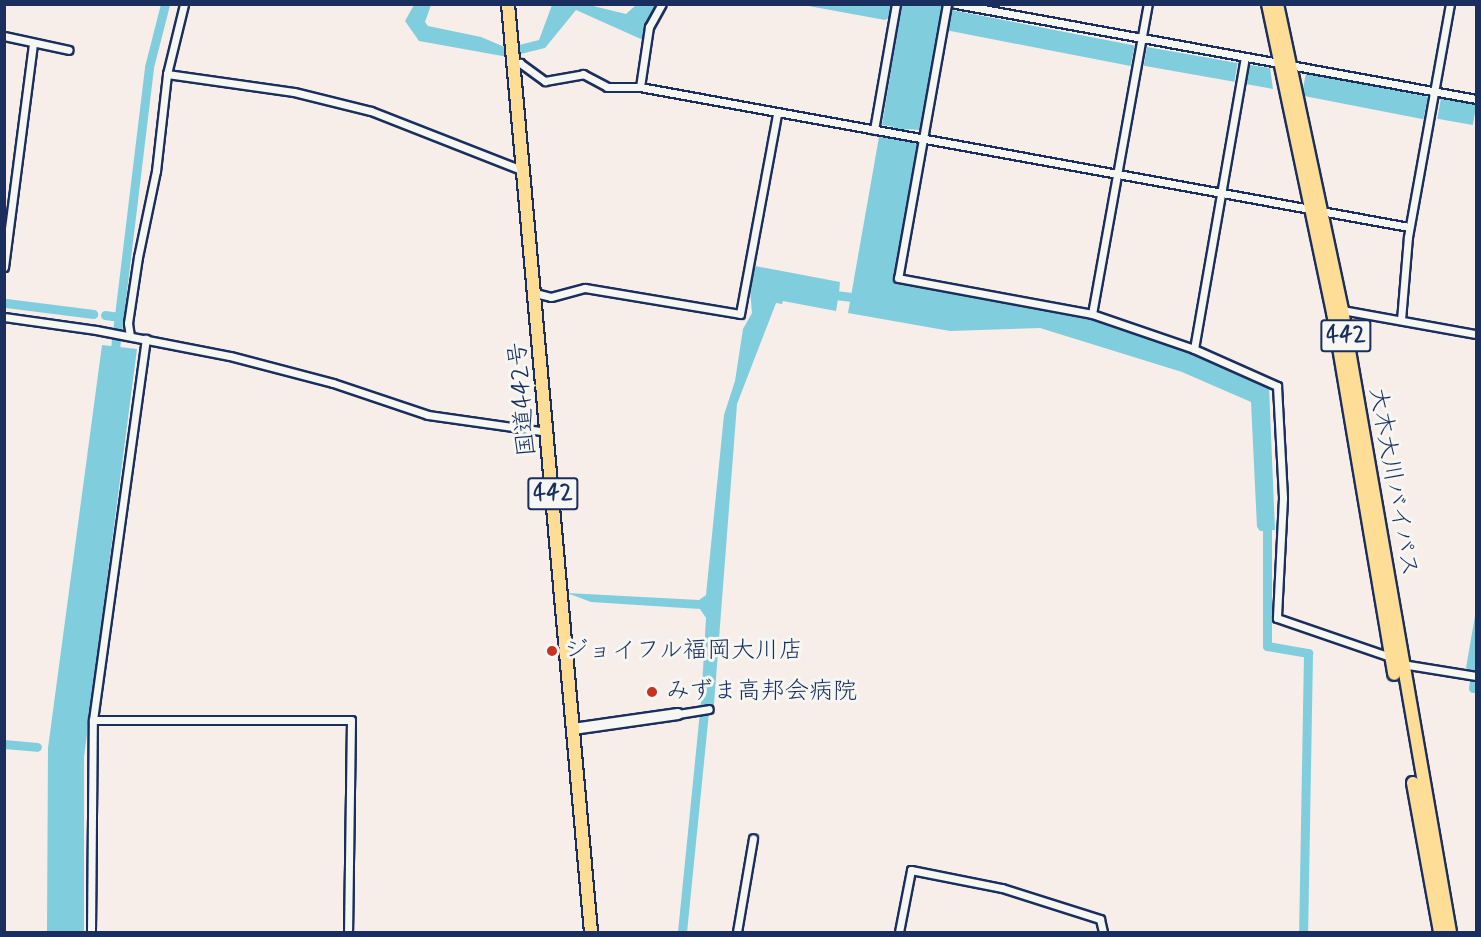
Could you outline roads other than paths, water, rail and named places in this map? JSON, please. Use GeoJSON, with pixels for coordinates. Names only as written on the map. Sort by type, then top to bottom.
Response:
{"type":"FeatureCollection","features":[{"type":"Feature","properties":{"kind":"highway","name":"国道442号"},"geometry":{"type":"LineString","coordinates":[[508,4],[591,933]]}},
{"type":"Feature","properties":{"kind":"highway","name":"大木大川バイパス"},"geometry":{"type":"LineString","coordinates":[[1268,4],[1286,66]]}},
{"type":"Feature","properties":{"kind":"highway","name":"大木大川バイパス"},"geometry":{"type":"LineString","coordinates":[[1277,4],[1286,66],[1317,210],[1342,310],[1440,933]]}},
{"type":"Feature","properties":{"kind":"highway","name":"大木大川バイパス"},"geometry":{"type":"LineString","coordinates":[[1317,210],[1397,669],[1450,933]]}},
{"type":"Feature","properties":{"kind":"street"},"geometry":{"type":"LineString","coordinates":[[128,336],[128,323],[156,171],[167,74],[184,4]]}},
{"type":"Feature","properties":{"kind":"street"},"geometry":{"type":"LineString","coordinates":[[640,87],[649,27],[662,4]]}},
{"type":"Feature","properties":{"kind":"street"},"geometry":{"type":"LineString","coordinates":[[877,130],[896,4]]}},
{"type":"Feature","properties":{"kind":"street"},"geometry":{"type":"LineString","coordinates":[[947,4],[921,138],[898,278],[1092,314],[1194,349],[1277,386],[1283,498],[1277,618],[1397,669],[1476,676]]}},
{"type":"Feature","properties":{"kind":"street"},"geometry":{"type":"LineString","coordinates":[[956,4],[1142,40],[1476,99]]}},
{"type":"Feature","properties":{"kind":"street"},"geometry":{"type":"LineString","coordinates":[[1092,314],[1148,4]]}},
{"type":"Feature","properties":{"kind":"street"},"geometry":{"type":"LineString","coordinates":[[1401,320],[1409,227],[1450,4]]}},
{"type":"Feature","properties":{"kind":"street"},"geometry":{"type":"LineString","coordinates":[[4,36],[33,45],[69,50]]}},
{"type":"Feature","properties":{"kind":"street"},"geometry":{"type":"LineString","coordinates":[[4,267],[33,45]]}},
{"type":"Feature","properties":{"kind":"street"},"geometry":{"type":"LineString","coordinates":[[1194,349],[1245,58]]}},
{"type":"Feature","properties":{"kind":"street"},"geometry":{"type":"LineString","coordinates":[[513,61],[520,63],[545,81],[583,74],[607,87],[640,87],[777,114],[877,130],[1409,227]]}},
{"type":"Feature","properties":{"kind":"street"},"geometry":{"type":"LineString","coordinates":[[167,74],[294,92],[371,111],[524,171]]}},
{"type":"Feature","properties":{"kind":"street"},"geometry":{"type":"LineString","coordinates":[[535,293],[551,297],[585,288],[740,314],[777,114]]}},
{"type":"Feature","properties":{"kind":"street"},"geometry":{"type":"LineString","coordinates":[[1342,310],[1476,334]]}},
{"type":"Feature","properties":{"kind":"street"},"geometry":{"type":"LineString","coordinates":[[4,317],[146,339],[225,355],[333,382],[428,415],[547,432]]}},
{"type":"Feature","properties":{"kind":"street"},"geometry":{"type":"LineString","coordinates":[[91,933],[93,720],[146,339]]}},
{"type":"Feature","properties":{"kind":"street"},"geometry":{"type":"LineString","coordinates":[[573,729],[709,709]]}},
{"type":"Feature","properties":{"kind":"street"},"geometry":{"type":"LineString","coordinates":[[93,720],[351,720],[348,933]]}},
{"type":"Feature","properties":{"kind":"street"},"geometry":{"type":"LineString","coordinates":[[737,933],[753,838]]}},
{"type":"Feature","properties":{"kind":"street"},"geometry":{"type":"LineString","coordinates":[[899,933],[911,870],[1002,888],[1100,919],[1103,933]]}},
{"type":"Feature","properties":{"kind":"water"},"geometry":{"type":"Polygon","coordinates":[[[414,5],[431,5],[425,22],[428,26],[481,37],[507,48],[539,40],[552,5],[589,5],[626,14],[636,5],[658,5],[647,23],[643,40],[576,10],[545,48],[508,57],[419,41],[405,21],[414,5]]]}},
{"type":"Feature","properties":{"kind":"water"},"geometry":{"type":"Polygon","coordinates":[[[803,5],[892,5],[889,18],[885,20],[803,5]]]}},
{"type":"Feature","properties":{"kind":"water"},"geometry":{"type":"Polygon","coordinates":[[[902,5],[943,5],[920,130],[906,129],[903,139],[917,144],[893,283],[1091,320],[1190,353],[1269,387],[1275,530],[1260,531],[1257,527],[1251,402],[1182,372],[1040,328],[950,331],[848,313],[879,137],[890,138],[894,127],[882,125],[902,5]]]}},
{"type":"Feature","properties":{"kind":"water"},"geometry":{"type":"Polygon","coordinates":[[[952,10],[1135,45],[1131,66],[948,31],[952,10]]]}},
{"type":"Feature","properties":{"kind":"water"},"geometry":{"type":"Polygon","coordinates":[[[1147,47],[1238,63],[1234,82],[1144,66],[1147,47]]]}},
{"type":"Feature","properties":{"kind":"water"},"geometry":{"type":"Polygon","coordinates":[[[1250,65],[1270,68],[1273,89],[1246,84],[1250,65]]]}},
{"type":"Feature","properties":{"kind":"water"},"geometry":{"type":"Polygon","coordinates":[[[1306,73],[1428,97],[1423,119],[1302,96],[1306,73]]]}},
{"type":"Feature","properties":{"kind":"water"},"geometry":{"type":"Polygon","coordinates":[[[1441,98],[1476,104],[1473,125],[1437,119],[1441,98]]]}},
{"type":"Feature","properties":{"kind":"water"},"geometry":{"type":"Polygon","coordinates":[[[755,266],[840,282],[839,293],[836,311],[783,301],[782,304],[776,303],[737,404],[714,704],[701,704],[706,618],[700,609],[591,602],[567,593],[699,600],[706,595],[724,415],[735,381],[743,329],[752,313],[750,290],[755,266]]]}},
{"type":"Feature","properties":{"kind":"water"},"geometry":{"type":"Polygon","coordinates":[[[102,345],[137,349],[84,757],[84,932],[47,932],[48,748],[102,345]]]}},
{"type":"Feature","properties":{"kind":"water"},"geometry":{"type":"Polygon","coordinates":[[[1476,610],[1476,675],[1466,668],[1476,610]]]}},
{"type":"Feature","properties":{"kind":"waterway"},"geometry":{"type":"LineString","coordinates":[[114,357],[149,67],[165,4]]}},
{"type":"Feature","properties":{"kind":"waterway"},"geometry":{"type":"LineString","coordinates":[[827,294],[858,298]]}},
{"type":"Feature","properties":{"kind":"waterway"},"geometry":{"type":"LineString","coordinates":[[6,303],[93,314]]}},
{"type":"Feature","properties":{"kind":"waterway"},"geometry":{"type":"LineString","coordinates":[[105,315],[119,317]]}},
{"type":"Feature","properties":{"kind":"waterway"},"geometry":{"type":"LineString","coordinates":[[1267,520],[1267,646],[1308,653],[1303,932]]}},
{"type":"Feature","properties":{"kind":"waterway"},"geometry":{"type":"LineString","coordinates":[[1473,688],[1476,670]]}},
{"type":"Feature","properties":{"kind":"waterway"},"geometry":{"type":"LineString","coordinates":[[682,932],[706,693]]}},
{"type":"Feature","properties":{"kind":"waterway"},"geometry":{"type":"LineString","coordinates":[[4,744],[37,747]]}},
{"type":"Feature","properties":{"kind":"place","name":"ジョイフル福岡大川店"},"geometry":{"type":"Point","coordinates":[552,651]}},
{"type":"Feature","properties":{"kind":"place","name":"みずま高邦会病院"},"geometry":{"type":"Point","coordinates":[652,692]}}]}
